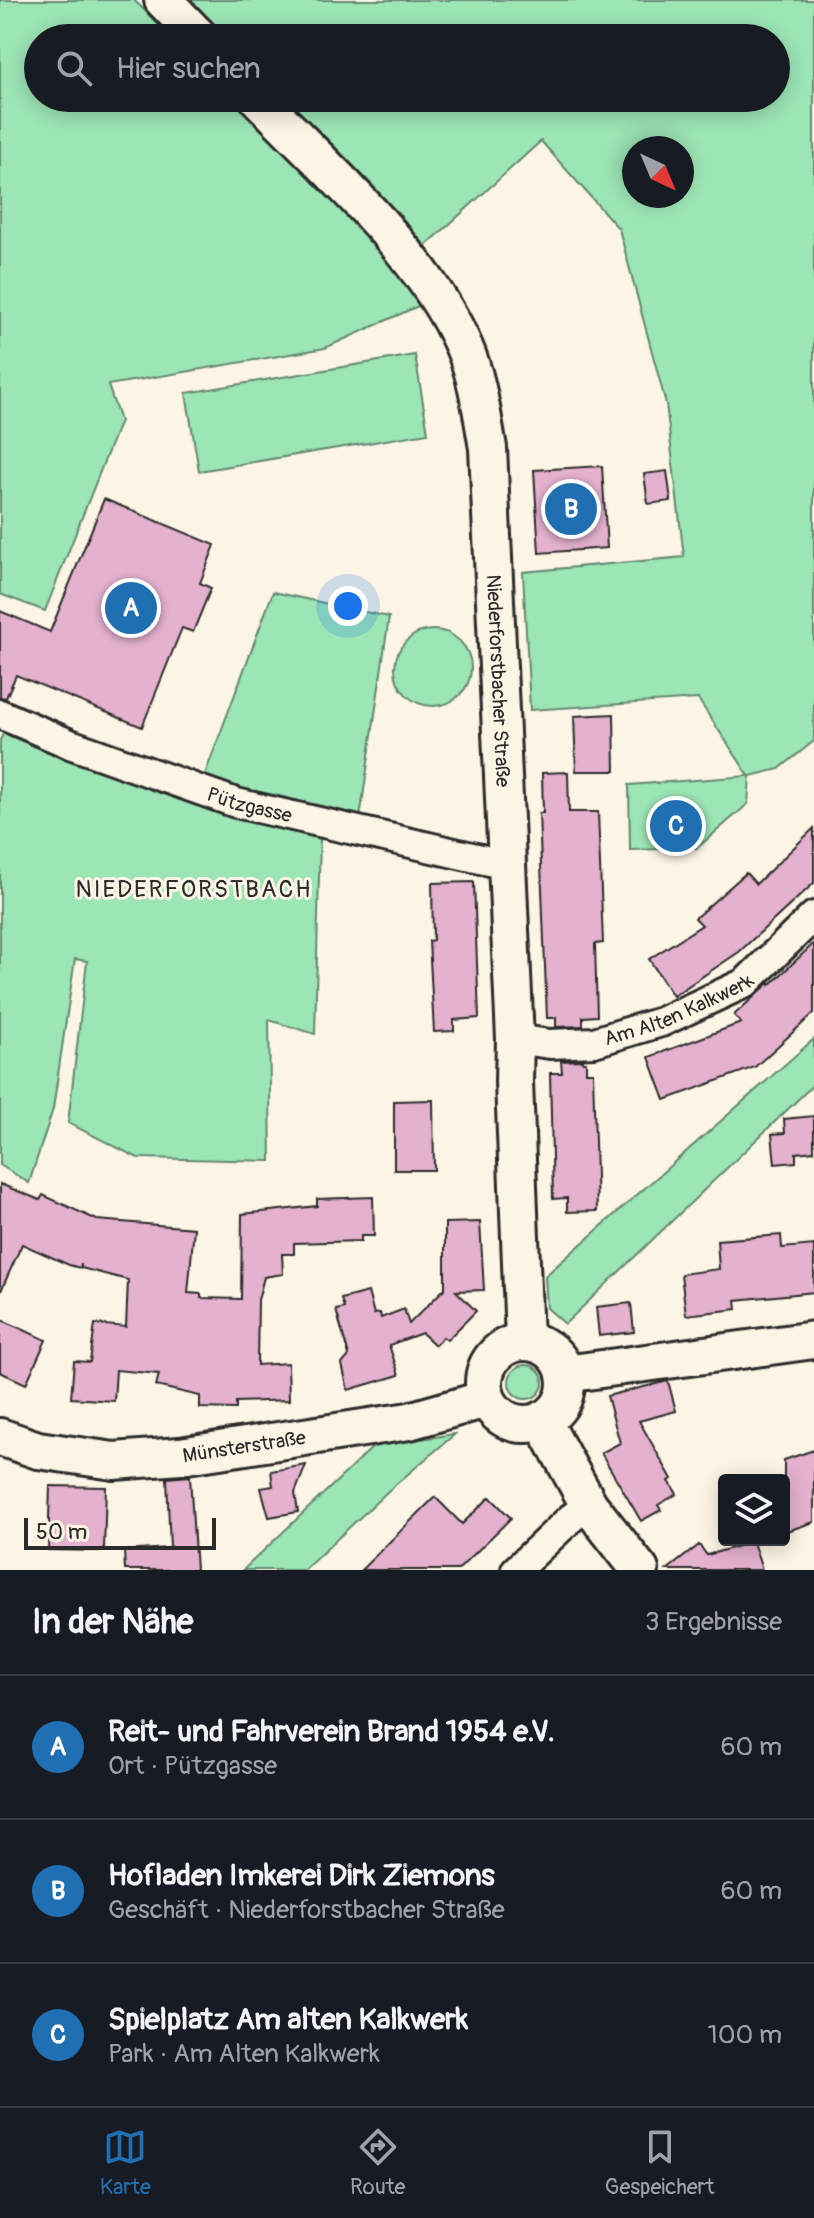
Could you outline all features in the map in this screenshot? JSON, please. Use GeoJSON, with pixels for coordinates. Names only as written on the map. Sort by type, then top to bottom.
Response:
{"type":"FeatureCollection","features":[{"type":"Feature","properties":{"kind":"street"},"geometry":{"type":"LineString","coordinates":[[163,0],[186,24]]}},
{"type":"Feature","properties":{"kind":"street","name":"Niederforstbacher Straße"},"geometry":{"type":"LineString","coordinates":[[271,112],[412,260],[443,305],[465,348],[477,388],[488,448],[515,1039],[524,1341]]}},
{"type":"Feature","properties":{"kind":"street","name":"Pützgasse"},"geometry":{"type":"LineString","coordinates":[[0,714],[70,744],[236,803],[507,865]]}},
{"type":"Feature","properties":{"kind":"street","name":"Am Alten Kalkwerk"},"geometry":{"type":"LineString","coordinates":[[515,1039],[550,1044],[594,1042],[661,1022],[745,983],[814,916]]}},
{"type":"Feature","properties":{"kind":"street"},"geometry":{"type":"LineString","coordinates":[[565,1374],[814,1340]]}},
{"type":"Feature","properties":{"kind":"street"},"geometry":{"type":"LineString","coordinates":[[539,1342],[551,1350],[565,1374],[566,1388],[562,1401],[554,1412],[542,1420],[526,1424],[509,1421],[495,1411],[486,1399],[483,1383],[485,1370],[506,1345],[539,1342]]}},
{"type":"Feature","properties":{"kind":"street","name":"Münsterstraße"},"geometry":{"type":"LineString","coordinates":[[0,1437],[38,1450],[77,1457],[114,1461],[167,1457],[409,1421],[486,1399]]}},
{"type":"Feature","properties":{"kind":"street"},"geometry":{"type":"LineString","coordinates":[[542,1420],[589,1505],[640,1570]]}},
{"type":"Feature","properties":{"kind":"street"},"geometry":{"type":"LineString","coordinates":[[516,1570],[589,1505]]}},
{"type":"Feature","properties":{"kind":"green space"},"geometry":{"type":"Polygon","coordinates":[[[0,0],[134,0],[158,24],[24,24],[24,112],[246,112],[402,267],[425,303],[325,348],[108,385],[120,421],[45,611],[0,594],[0,0]]]}},
{"type":"Feature","properties":{"kind":"green space"},"geometry":{"type":"Polygon","coordinates":[[[182,0],[814,0],[814,741],[779,769],[750,776],[748,804],[697,848],[630,850],[629,785],[749,776],[698,699],[530,710],[523,572],[684,557],[666,404],[619,229],[541,141],[420,251],[289,112],[790,112],[790,24],[205,24],[182,0]]]}},
{"type":"Feature","properties":{"kind":"green space"},"geometry":{"type":"Polygon","coordinates":[[[415,355],[428,433],[199,471],[186,393],[415,355]]]}},
{"type":"Feature","properties":{"kind":"green space"},"geometry":{"type":"Polygon","coordinates":[[[273,592],[389,617],[360,818],[338,818],[204,777],[273,592]]]}},
{"type":"Feature","properties":{"kind":"green space"},"geometry":{"type":"Polygon","coordinates":[[[433,630],[448,633],[460,641],[468,653],[471,668],[468,683],[460,695],[448,703],[433,706],[418,703],[406,695],[398,683],[395,668],[398,653],[406,641],[418,633],[433,630]]]}},
{"type":"Feature","properties":{"kind":"green space"},"geometry":{"type":"Polygon","coordinates":[[[5,730],[90,765],[320,838],[315,1034],[269,1020],[271,1161],[138,1158],[68,1123],[87,961],[75,959],[53,1109],[29,1183],[0,1165],[0,740],[5,730]]]}},
{"type":"Feature","properties":{"kind":"green space"},"geometry":{"type":"Polygon","coordinates":[[[814,1039],[814,1084],[565,1324],[547,1308],[545,1276],[814,1039]]]}},
{"type":"Feature","properties":{"kind":"green space"},"geometry":{"type":"Polygon","coordinates":[[[526,1365],[538,1370],[543,1382],[538,1394],[526,1399],[514,1394],[509,1382],[514,1370],[526,1365]]]}},
{"type":"Feature","properties":{"kind":"green space"},"geometry":{"type":"Polygon","coordinates":[[[455,1434],[388,1491],[304,1570],[243,1570],[374,1446],[455,1434]]]}},
{"type":"Feature","properties":{"kind":"building"},"geometry":{"type":"Polygon","coordinates":[[[602,466],[607,548],[539,553],[534,470],[602,466]]]}},
{"type":"Feature","properties":{"kind":"building"},"geometry":{"type":"Polygon","coordinates":[[[667,471],[671,501],[648,504],[644,474],[667,471]]]}},
{"type":"Feature","properties":{"kind":"building"},"geometry":{"type":"Polygon","coordinates":[[[104,499],[215,545],[200,583],[211,588],[193,632],[182,628],[142,727],[16,675],[6,698],[0,697],[0,611],[50,632],[104,499]]]}},
{"type":"Feature","properties":{"kind":"building"},"geometry":{"type":"Polygon","coordinates":[[[614,714],[615,771],[576,771],[574,716],[614,714]]]}},
{"type":"Feature","properties":{"kind":"building"},"geometry":{"type":"Polygon","coordinates":[[[568,772],[569,812],[598,812],[603,943],[595,944],[597,1016],[583,1017],[583,1026],[556,1027],[556,1018],[547,1018],[539,813],[543,813],[542,773],[568,772]]]}},
{"type":"Feature","properties":{"kind":"building"},"geometry":{"type":"Polygon","coordinates":[[[814,828],[814,883],[739,952],[673,996],[649,959],[702,925],[695,918],[746,873],[756,884],[814,828]]]}},
{"type":"Feature","properties":{"kind":"building"},"geometry":{"type":"Polygon","coordinates":[[[474,882],[479,1018],[454,1020],[454,1031],[434,1032],[429,941],[433,940],[432,883],[474,882]]]}},
{"type":"Feature","properties":{"kind":"building"},"geometry":{"type":"Polygon","coordinates":[[[814,943],[814,1013],[755,1067],[665,1100],[649,1057],[741,1023],[734,1015],[814,943]]]}},
{"type":"Feature","properties":{"kind":"building"},"geometry":{"type":"Polygon","coordinates":[[[561,1061],[586,1062],[586,1072],[593,1072],[597,1211],[567,1212],[567,1198],[553,1199],[550,1073],[562,1073],[561,1061]]]}},
{"type":"Feature","properties":{"kind":"building"},"geometry":{"type":"Polygon","coordinates":[[[433,1100],[434,1170],[394,1170],[394,1101],[433,1100]]]}},
{"type":"Feature","properties":{"kind":"building"},"geometry":{"type":"Polygon","coordinates":[[[814,1116],[814,1151],[796,1153],[796,1162],[775,1164],[772,1134],[785,1133],[784,1119],[814,1116]]]}},
{"type":"Feature","properties":{"kind":"building"},"geometry":{"type":"Polygon","coordinates":[[[0,1184],[40,1200],[43,1195],[97,1220],[194,1228],[188,1293],[201,1294],[201,1298],[241,1299],[242,1214],[317,1206],[317,1199],[373,1197],[374,1236],[361,1236],[361,1241],[294,1243],[294,1254],[282,1254],[283,1274],[264,1277],[258,1300],[257,1365],[288,1363],[289,1400],[236,1402],[236,1409],[200,1408],[200,1396],[156,1386],[159,1374],[116,1370],[114,1401],[71,1398],[74,1361],[90,1362],[95,1324],[126,1327],[128,1280],[81,1268],[81,1264],[80,1268],[69,1265],[22,1244],[0,1293],[0,1184]]]}},
{"type":"Feature","properties":{"kind":"building"},"geometry":{"type":"Polygon","coordinates":[[[480,1222],[484,1290],[456,1291],[476,1311],[447,1340],[443,1337],[435,1345],[422,1333],[389,1345],[399,1375],[348,1390],[342,1364],[349,1356],[336,1310],[344,1308],[341,1299],[368,1292],[374,1314],[380,1313],[381,1318],[404,1309],[409,1324],[445,1288],[445,1223],[480,1222]]]}},
{"type":"Feature","properties":{"kind":"building"},"geometry":{"type":"Polygon","coordinates":[[[781,1235],[782,1248],[814,1245],[814,1292],[736,1300],[737,1309],[686,1315],[681,1274],[719,1269],[717,1240],[781,1235]]]}},
{"type":"Feature","properties":{"kind":"building"},"geometry":{"type":"Polygon","coordinates":[[[631,1303],[634,1332],[599,1336],[596,1307],[631,1303]]]}},
{"type":"Feature","properties":{"kind":"building"},"geometry":{"type":"Polygon","coordinates":[[[0,1319],[46,1340],[26,1384],[0,1372],[0,1319]]]}},
{"type":"Feature","properties":{"kind":"building"},"geometry":{"type":"Polygon","coordinates":[[[668,1381],[676,1411],[639,1421],[672,1479],[669,1481],[677,1494],[658,1505],[661,1510],[641,1521],[601,1453],[620,1443],[607,1396],[668,1381]]]}},
{"type":"Feature","properties":{"kind":"building"},"geometry":{"type":"Polygon","coordinates":[[[814,1450],[814,1522],[790,1530],[790,1474],[784,1474],[784,1460],[814,1450]]]}},
{"type":"Feature","properties":{"kind":"building"},"geometry":{"type":"Polygon","coordinates":[[[306,1465],[295,1493],[298,1512],[269,1517],[261,1488],[273,1486],[271,1471],[306,1465]]]}},
{"type":"Feature","properties":{"kind":"building"},"geometry":{"type":"Polygon","coordinates":[[[190,1476],[196,1570],[125,1570],[124,1551],[170,1548],[167,1478],[190,1476]]]}},
{"type":"Feature","properties":{"kind":"building"},"geometry":{"type":"Polygon","coordinates":[[[50,1486],[106,1487],[104,1551],[48,1550],[50,1486]]]}},
{"type":"Feature","properties":{"kind":"building"},"geometry":{"type":"Polygon","coordinates":[[[435,1497],[462,1524],[490,1497],[511,1518],[458,1570],[361,1570],[435,1497]]]}},
{"type":"Feature","properties":{"kind":"building"},"geometry":{"type":"Polygon","coordinates":[[[699,1545],[707,1555],[739,1546],[754,1546],[762,1570],[667,1570],[699,1545]]]}},
{"type":"Feature","properties":{"kind":"place","name":"Hofladen Imkerei Dirk Ziemons"},"geometry":{"type":"Point","coordinates":[571,509]}},
{"type":"Feature","properties":{"kind":"place","name":"Reit- und Fahrverein Brand 1954 e.V."},"geometry":{"type":"Point","coordinates":[131,608]}},
{"type":"Feature","properties":{"kind":"place","name":"Spielplatz Am alten Kalkwerk"},"geometry":{"type":"Point","coordinates":[676,826]}},
{"type":"Feature","properties":{"kind":"district","name":"NIEDERFORSTBACH"},"geometry":{"type":"Point","coordinates":[194,889]}}]}
